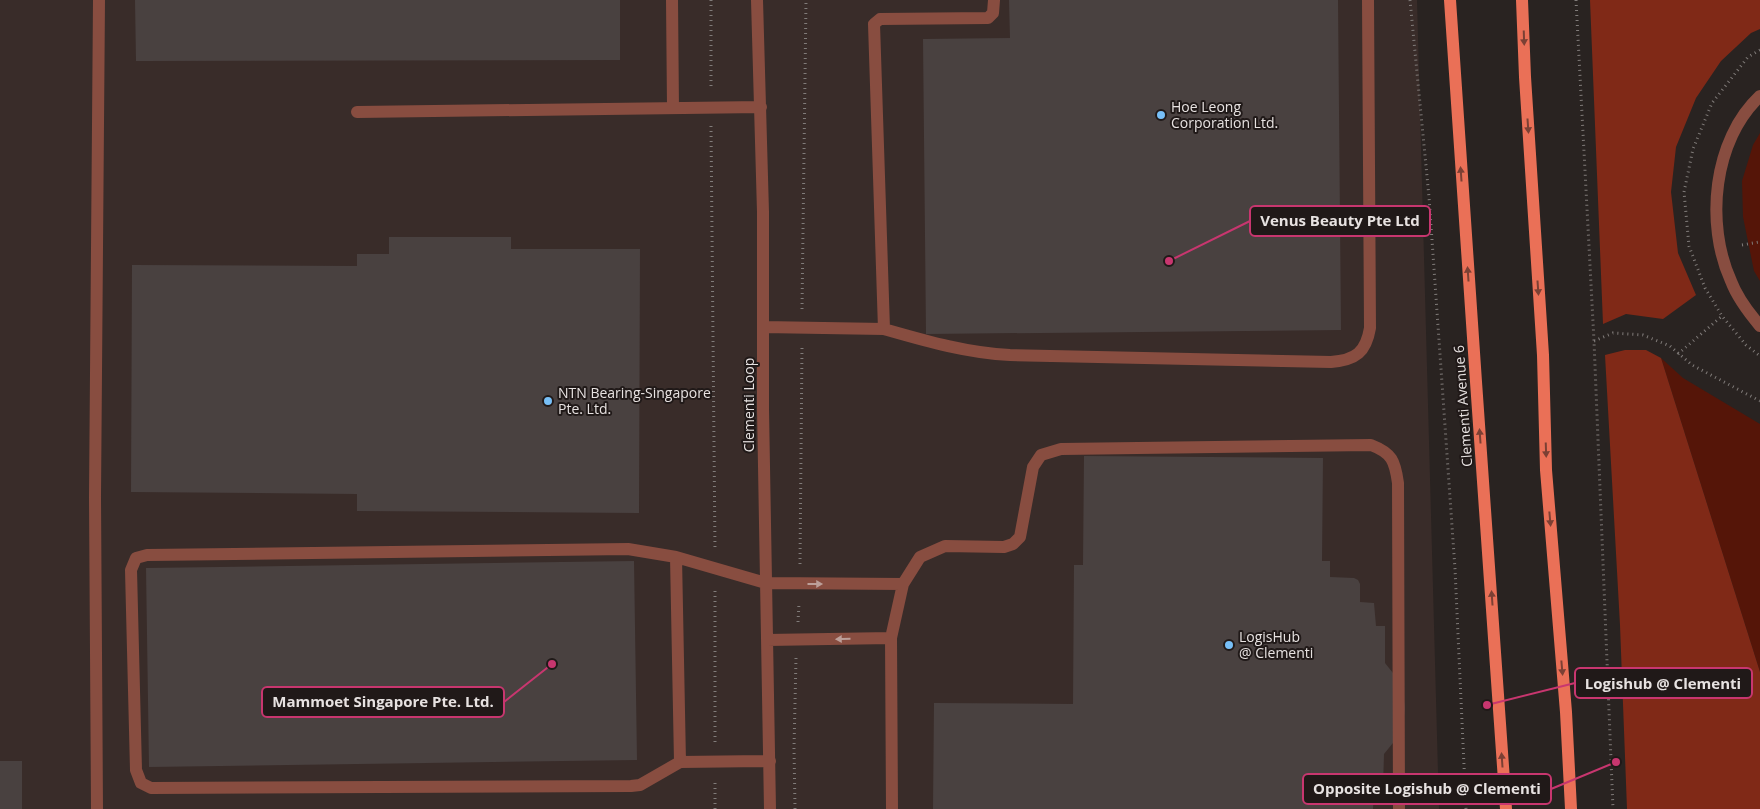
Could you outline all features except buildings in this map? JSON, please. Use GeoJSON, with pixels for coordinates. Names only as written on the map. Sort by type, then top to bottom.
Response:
{"type":"FeatureCollection","features":[{"type":"Feature","properties":{"kind":"main road","name":"Clementi Avenue 6"},"geometry":{"type":"LineString","coordinates":[[1450,0],[1506,809]]}},
{"type":"Feature","properties":{"kind":"main road"},"geometry":{"type":"LineString","coordinates":[[1522,0],[1525,77],[1543,355],[1546,470],[1566,712],[1571,809]]}},
{"type":"Feature","properties":{"kind":"street"},"geometry":{"type":"LineString","coordinates":[[97,809],[95,497],[99,0]]}},
{"type":"Feature","properties":{"kind":"street"},"geometry":{"type":"LineString","coordinates":[[672,0],[673,108]]}},
{"type":"Feature","properties":{"kind":"street","name":"Clementi Loop"},"geometry":{"type":"LineString","coordinates":[[757,0],[761,107],[770,809]]}},
{"type":"Feature","properties":{"kind":"street"},"geometry":{"type":"LineString","coordinates":[[884,329],[874,24],[880,19],[988,18],[994,13],[994,0]]}},
{"type":"Feature","properties":{"kind":"street"},"geometry":{"type":"LineString","coordinates":[[763,327],[884,329],[955,348],[1010,356],[1331,362],[1347,359],[1359,353],[1365,347],[1370,328],[1368,0]]}},
{"type":"Feature","properties":{"kind":"street"},"geometry":{"type":"LineString","coordinates":[[1760,96],[1747,108],[1727,145],[1720,177],[1716,213],[1720,250],[1731,282],[1760,326]]}},
{"type":"Feature","properties":{"kind":"street"},"geometry":{"type":"LineString","coordinates":[[357,112],[761,107]]}},
{"type":"Feature","properties":{"kind":"street"},"geometry":{"type":"LineString","coordinates":[[892,809],[891,638],[903,584],[920,557],[945,546],[1004,547],[1013,544],[1020,537],[1033,467],[1041,455],[1061,448],[1371,445],[1381,448],[1396,463],[1398,483],[1398,809]]}},
{"type":"Feature","properties":{"kind":"street"},"geometry":{"type":"LineString","coordinates":[[770,761],[680,762],[640,785],[630,786],[151,788],[141,782],[136,770],[131,570],[136,558],[147,555],[628,549],[676,557],[766,583],[903,584]]}},
{"type":"Feature","properties":{"kind":"street"},"geometry":{"type":"LineString","coordinates":[[676,557],[680,762]]}},
{"type":"Feature","properties":{"kind":"street"},"geometry":{"type":"LineString","coordinates":[[767,640],[891,638]]}},
{"type":"Feature","properties":{"kind":"path"},"geometry":{"type":"LineString","coordinates":[[711,0],[715,809]]}},
{"type":"Feature","properties":{"kind":"path"},"geometry":{"type":"LineString","coordinates":[[795,809],[794,748],[800,584],[806,0]]}},
{"type":"Feature","properties":{"kind":"path"},"geometry":{"type":"LineString","coordinates":[[1410,0],[1430,197],[1456,579],[1466,809]]}},
{"type":"Feature","properties":{"kind":"path"},"geometry":{"type":"LineString","coordinates":[[1576,0],[1594,341],[1613,809]]}},
{"type":"Feature","properties":{"kind":"path"},"geometry":{"type":"LineString","coordinates":[[1742,245],[1759,242]]}},
{"type":"Feature","properties":{"kind":"path"},"geometry":{"type":"LineString","coordinates":[[1678,354],[1722,316]]}},
{"type":"Feature","properties":{"kind":"path"},"geometry":{"type":"LineString","coordinates":[[1594,341],[1613,333],[1643,335],[1670,346],[1692,366],[1760,401]]}},
{"type":"Feature","properties":{"kind":"shaded area"},"geometry":{"type":"Polygon","coordinates":[[[0,0],[1417,0],[1439,809],[0,809],[0,0]]]}},
{"type":"Feature","properties":{"kind":"shaded area"},"geometry":{"type":"Polygon","coordinates":[[[1590,0],[1760,0],[1760,29],[1751,33],[1721,61],[1696,98],[1676,147],[1671,192],[1678,253],[1696,295],[1663,319],[1626,314],[1603,324],[1590,0]]]}},
{"type":"Feature","properties":{"kind":"shaded area"},"geometry":{"type":"Polygon","coordinates":[[[1760,133],[1760,281],[1754,271],[1743,217],[1742,181],[1753,145],[1760,133]]]}},
{"type":"Feature","properties":{"kind":"shaded area"},"geometry":{"type":"Polygon","coordinates":[[[1625,350],[1646,350],[1661,358],[1760,672],[1760,809],[1627,809],[1620,625],[1605,355],[1625,350]]]}},
{"type":"Feature","properties":{"kind":"shaded area"},"geometry":{"type":"Polygon","coordinates":[[[1661,358],[1683,378],[1760,424],[1760,672],[1661,358]]]}},
{"type":"Feature","properties":{"kind":"place","name":"Hoe Leong Corporation Ltd."},"geometry":{"type":"Point","coordinates":[1161,115]}},
{"type":"Feature","properties":{"kind":"place","name":"Venus Beauty Pte Ltd"},"geometry":{"type":"Point","coordinates":[1169,261]}},
{"type":"Feature","properties":{"kind":"place","name":"NTN Bearing-Singapore Pte. Ltd."},"geometry":{"type":"Point","coordinates":[548,401]}},
{"type":"Feature","properties":{"kind":"place","name":"LogisHub @ Clementi"},"geometry":{"type":"Point","coordinates":[1229,645]}},
{"type":"Feature","properties":{"kind":"place","name":"Mammoet Singapore Pte. Ltd."},"geometry":{"type":"Point","coordinates":[552,664]}},
{"type":"Feature","properties":{"kind":"place","name":"Logishub @ Clementi"},"geometry":{"type":"Point","coordinates":[1487,705]}},
{"type":"Feature","properties":{"kind":"place","name":"Opposite Logishub @ Clementi"},"geometry":{"type":"Point","coordinates":[1616,762]}}]}
